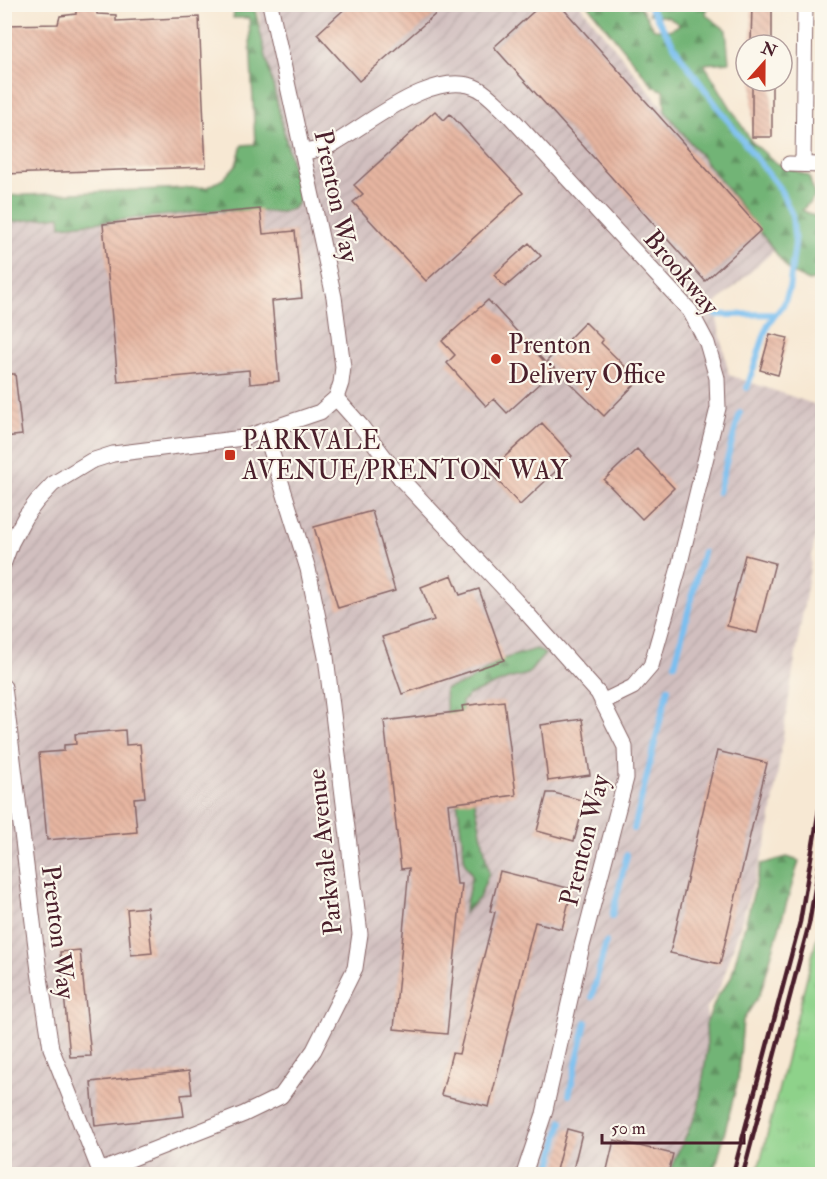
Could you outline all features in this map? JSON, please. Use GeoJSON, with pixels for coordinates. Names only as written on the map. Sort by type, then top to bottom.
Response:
{"type":"FeatureCollection","features":[{"type":"Feature","properties":{"kind":"street","name":"Prenton Way"},"geometry":{"type":"LineString","coordinates":[[270,4],[334,297],[343,367],[336,399],[361,426],[401,479],[598,693],[625,747],[626,778],[582,946],[544,1114],[524,1174]]}},
{"type":"Feature","properties":{"kind":"street"},"geometry":{"type":"LineString","coordinates":[[805,4],[796,164],[820,165]]}},
{"type":"Feature","properties":{"kind":"street","name":"Brookway"},"geometry":{"type":"LineString","coordinates":[[302,153],[331,145],[409,97],[440,86],[461,84],[479,89],[507,113],[690,311],[707,343],[717,378],[718,408],[678,571],[651,666],[633,687],[603,702]]}},
{"type":"Feature","properties":{"kind":"street"},"geometry":{"type":"LineString","coordinates":[[4,562],[25,517],[37,501],[53,484],[91,461],[112,454],[243,438],[320,412],[336,399]]}},
{"type":"Feature","properties":{"kind":"street","name":"Parkvale Avenue"},"geometry":{"type":"LineString","coordinates":[[101,1173],[281,1096],[314,1050],[355,968],[360,934],[326,657],[308,569],[265,431]]}},
{"type":"Feature","properties":{"kind":"street","name":"Prenton Way"},"geometry":{"type":"LineString","coordinates":[[4,687],[39,971],[51,1048],[101,1173]]}},
{"type":"Feature","properties":{"kind":"shaded area"},"geometry":{"type":"Polygon","coordinates":[[[259,5],[580,5],[654,97],[780,245],[714,305],[729,375],[822,407],[822,495],[768,837],[721,985],[706,1010],[718,1097],[675,1174],[5,1174],[4,942],[13,940],[4,854],[5,202],[276,183],[267,141],[259,5]]]}},
{"type":"Feature","properties":{"kind":"green space"},"geometry":{"type":"Polygon","coordinates":[[[588,5],[639,5],[654,29],[669,30],[680,25],[668,17],[649,14],[651,5],[707,5],[706,15],[726,30],[729,62],[704,64],[751,141],[776,163],[809,176],[815,197],[802,210],[822,220],[822,278],[809,281],[790,272],[665,111],[664,91],[653,86],[588,5]]]}},
{"type":"Feature","properties":{"kind":"green space"},"geometry":{"type":"Polygon","coordinates":[[[255,10],[300,199],[294,208],[282,212],[218,210],[61,226],[60,216],[5,223],[4,196],[208,187],[223,179],[236,165],[242,145],[255,144],[249,18],[233,18],[234,12],[255,10]]]}},
{"type":"Feature","properties":{"kind":"green space"},"geometry":{"type":"Polygon","coordinates":[[[536,649],[545,654],[528,674],[508,679],[469,695],[462,702],[472,787],[489,873],[479,898],[464,913],[472,875],[465,863],[445,689],[466,683],[503,659],[536,649]]]}},
{"type":"Feature","properties":{"kind":"green space"},"geometry":{"type":"Polygon","coordinates":[[[787,857],[799,861],[760,994],[743,1020],[738,1080],[714,1174],[671,1174],[674,1160],[698,1111],[707,1051],[706,1024],[717,997],[731,978],[761,864],[787,857]]]}},
{"type":"Feature","properties":{"kind":"green space"},"geometry":{"type":"Polygon","coordinates":[[[822,917],[822,1174],[756,1174],[761,1159],[822,917]]]}},
{"type":"Feature","properties":{"kind":"building"},"geometry":{"type":"Polygon","coordinates":[[[76,4],[96,4],[97,14],[116,15],[116,21],[199,17],[206,167],[4,174],[4,25],[58,24],[60,16],[76,14],[76,4]]]}},
{"type":"Feature","properties":{"kind":"building"},"geometry":{"type":"Polygon","coordinates":[[[350,4],[447,4],[359,81],[317,34],[350,4]]]}},
{"type":"Feature","properties":{"kind":"building"},"geometry":{"type":"Polygon","coordinates":[[[542,4],[559,4],[761,230],[705,281],[494,47],[542,4]]]}},
{"type":"Feature","properties":{"kind":"building"},"geometry":{"type":"Polygon","coordinates":[[[752,4],[772,4],[772,33],[751,33],[752,4]]]}},
{"type":"Feature","properties":{"kind":"building"},"geometry":{"type":"Polygon","coordinates":[[[752,93],[772,93],[772,137],[752,137],[752,93]]]}},
{"type":"Feature","properties":{"kind":"building"},"geometry":{"type":"Polygon","coordinates":[[[435,111],[444,120],[450,114],[523,193],[426,281],[353,202],[363,194],[354,185],[435,111]]]}},
{"type":"Feature","properties":{"kind":"building"},"geometry":{"type":"Polygon","coordinates":[[[260,209],[263,234],[295,231],[302,298],[272,301],[279,381],[250,384],[249,370],[118,382],[103,224],[260,209]]]}},
{"type":"Feature","properties":{"kind":"building"},"geometry":{"type":"Polygon","coordinates":[[[529,243],[541,256],[505,287],[494,275],[529,243]]]}},
{"type":"Feature","properties":{"kind":"building","name":"Prenton Delivery Office"},"geometry":{"type":"Polygon","coordinates":[[[488,300],[553,371],[507,413],[494,399],[486,406],[447,363],[455,355],[442,341],[488,300]]]}},
{"type":"Feature","properties":{"kind":"building"},"geometry":{"type":"Polygon","coordinates":[[[585,322],[603,340],[601,343],[639,380],[604,416],[547,361],[585,322]]]}},
{"type":"Feature","properties":{"kind":"building"},"geometry":{"type":"Polygon","coordinates":[[[770,334],[788,338],[778,375],[760,370],[770,334]]]}},
{"type":"Feature","properties":{"kind":"building"},"geometry":{"type":"Polygon","coordinates":[[[4,374],[15,374],[22,435],[4,437],[4,374]]]}},
{"type":"Feature","properties":{"kind":"building"},"geometry":{"type":"Polygon","coordinates":[[[542,423],[572,456],[520,505],[489,471],[542,423]]]}},
{"type":"Feature","properties":{"kind":"building"},"geometry":{"type":"Polygon","coordinates":[[[637,449],[674,488],[642,519],[604,480],[637,449]]]}},
{"type":"Feature","properties":{"kind":"building"},"geometry":{"type":"Polygon","coordinates":[[[372,511],[395,591],[338,608],[314,527],[372,511]]]}},
{"type":"Feature","properties":{"kind":"building"},"geometry":{"type":"Polygon","coordinates":[[[745,555],[775,563],[757,633],[727,626],[745,555]]]}},
{"type":"Feature","properties":{"kind":"building"},"geometry":{"type":"Polygon","coordinates":[[[452,575],[460,595],[479,589],[504,660],[402,694],[382,637],[434,620],[421,587],[452,575]]]}},
{"type":"Feature","properties":{"kind":"building"},"geometry":{"type":"Polygon","coordinates":[[[504,701],[516,795],[448,804],[457,884],[462,884],[447,1034],[394,1029],[409,868],[401,869],[384,721],[463,711],[462,706],[504,701]]]}},
{"type":"Feature","properties":{"kind":"building"},"geometry":{"type":"Polygon","coordinates":[[[582,719],[590,775],[548,781],[541,725],[582,719]]]}},
{"type":"Feature","properties":{"kind":"building"},"geometry":{"type":"Polygon","coordinates":[[[125,730],[126,745],[140,744],[145,797],[134,798],[137,832],[47,840],[39,753],[64,751],[64,745],[76,744],[75,734],[125,730]]]}},
{"type":"Feature","properties":{"kind":"building"},"geometry":{"type":"Polygon","coordinates":[[[717,751],[767,763],[720,964],[670,953],[717,751]]]}},
{"type":"Feature","properties":{"kind":"building"},"geometry":{"type":"Polygon","coordinates":[[[547,793],[585,801],[574,841],[537,831],[547,793]]]}},
{"type":"Feature","properties":{"kind":"building"},"geometry":{"type":"Polygon","coordinates":[[[500,871],[572,889],[562,929],[535,922],[489,1107],[441,1095],[452,1053],[459,1054],[495,912],[490,911],[500,871]]]}},
{"type":"Feature","properties":{"kind":"building"},"geometry":{"type":"Polygon","coordinates":[[[147,907],[152,953],[131,955],[127,909],[147,907]]]}},
{"type":"Feature","properties":{"kind":"building"},"geometry":{"type":"Polygon","coordinates":[[[80,950],[91,1056],[70,1057],[60,952],[80,950]]]}},
{"type":"Feature","properties":{"kind":"building"},"geometry":{"type":"Polygon","coordinates":[[[189,1071],[192,1094],[181,1095],[184,1116],[95,1126],[91,1082],[189,1071]]]}},
{"type":"Feature","properties":{"kind":"building"},"geometry":{"type":"Polygon","coordinates":[[[567,1129],[582,1133],[572,1174],[555,1174],[567,1129]]]}},
{"type":"Feature","properties":{"kind":"building"},"geometry":{"type":"Polygon","coordinates":[[[614,1140],[673,1154],[668,1174],[606,1174],[614,1140]]]}},
{"type":"Feature","properties":{"kind":"waterway"},"geometry":{"type":"LineString","coordinates":[[648,4],[684,61],[780,189],[792,215],[795,243],[789,289],[784,304],[768,324],[747,388]]}},
{"type":"Feature","properties":{"kind":"waterway"},"geometry":{"type":"LineString","coordinates":[[715,315],[775,314]]}},
{"type":"Feature","properties":{"kind":"waterway"},"geometry":{"type":"LineString","coordinates":[[718,492],[740,413]]}},
{"type":"Feature","properties":{"kind":"waterway"},"geometry":{"type":"LineString","coordinates":[[675,664],[703,552]]}},
{"type":"Feature","properties":{"kind":"waterway"},"geometry":{"type":"LineString","coordinates":[[634,829],[668,688]]}},
{"type":"Feature","properties":{"kind":"waterway"},"geometry":{"type":"LineString","coordinates":[[612,916],[627,855]]}},
{"type":"Feature","properties":{"kind":"waterway"},"geometry":{"type":"LineString","coordinates":[[592,997],[606,942]]}},
{"type":"Feature","properties":{"kind":"waterway"},"geometry":{"type":"LineString","coordinates":[[569,1095],[586,1022]]}},
{"type":"Feature","properties":{"kind":"waterway"},"geometry":{"type":"LineString","coordinates":[[549,1174],[562,1121]]}},
{"type":"Feature","properties":{"kind":"railway"},"geometry":{"type":"LineString","coordinates":[[733,1174],[800,922],[822,792]]}},
{"type":"Feature","properties":{"kind":"railway"},"geometry":{"type":"LineString","coordinates":[[743,1174],[809,924],[822,848]]}},
{"type":"Feature","properties":{"kind":"place","name":"Prenton Delivery Office"},"geometry":{"type":"Point","coordinates":[496,359]}},
{"type":"Feature","properties":{"kind":"place","name":"PARKVALE AVENUE/PRENTON WAY"},"geometry":{"type":"Point","coordinates":[230,455]}}]}
